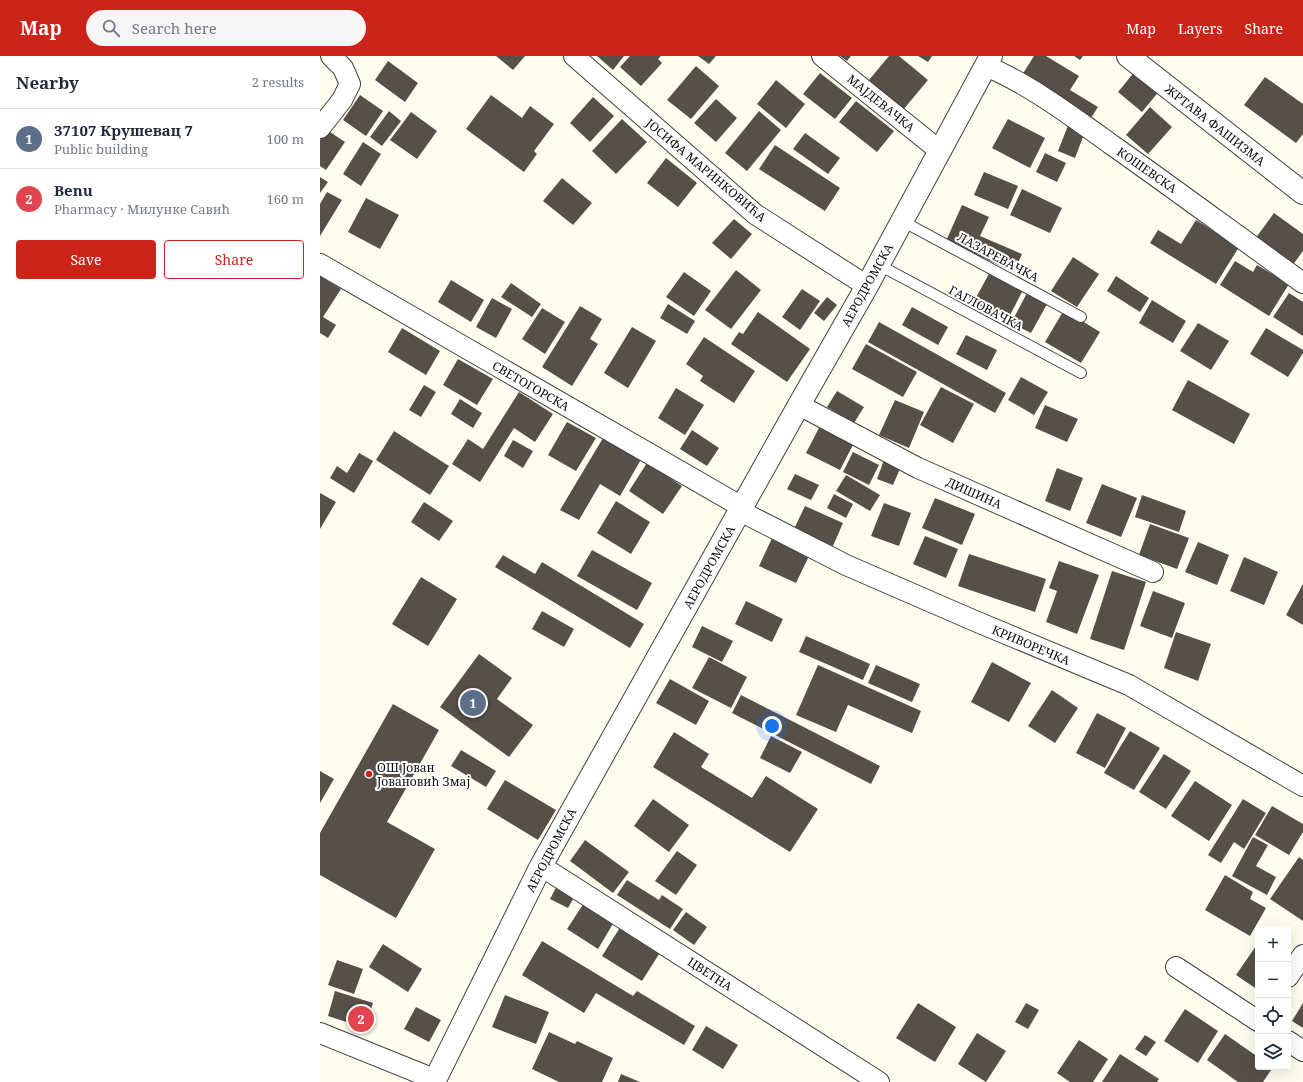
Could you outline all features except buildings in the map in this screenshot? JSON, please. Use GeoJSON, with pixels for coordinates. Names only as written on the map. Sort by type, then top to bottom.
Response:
{"type":"FeatureCollection","features":[{"type":"Feature","properties":{"kind":"street"},"geometry":{"type":"LineString","coordinates":[[320,128],[342,100],[350,84],[343,68],[331,56]]}},
{"type":"Feature","properties":{"kind":"street","name":"ЈОСИФА МАРИНКОВИЋА"},"geometry":{"type":"LineString","coordinates":[[574,56],[755,214],[867,286]]}},
{"type":"Feature","properties":{"kind":"street","name":"МАЈДЕВАЧКА"},"geometry":{"type":"LineString","coordinates":[[822,56],[940,151]]}},
{"type":"Feature","properties":{"kind":"street","name":"ЖРТАВА ФАШИЗМА"},"geometry":{"type":"LineString","coordinates":[[1128,56],[1303,193]]}},
{"type":"Feature","properties":{"kind":"street","name":"АЕРОДРОМСКА"},"geometry":{"type":"LineString","coordinates":[[434,1080],[541,866],[745,512],[799,405],[879,265],[988,61]]}},
{"type":"Feature","properties":{"kind":"street","name":"КОШЕВСКА"},"geometry":{"type":"LineString","coordinates":[[988,61],[1003,73],[1064,111],[1215,218],[1303,283]]}},
{"type":"Feature","properties":{"kind":"street","name":"СВЕТОГОРСКА"},"geometry":{"type":"LineString","coordinates":[[320,264],[745,512]]}},
{"type":"Feature","properties":{"kind":"street","name":"ДИШИНА"},"geometry":{"type":"LineString","coordinates":[[799,405],[918,468],[1153,572]]}},
{"type":"Feature","properties":{"kind":"street","name":"КРИВОРЕЧКА"},"geometry":{"type":"LineString","coordinates":[[745,512],[846,565],[1129,685],[1303,786]]}},
{"type":"Feature","properties":{"kind":"street","name":"ЦВЕТНА"},"geometry":{"type":"LineString","coordinates":[[541,866],[879,1082]]}},
{"type":"Feature","properties":{"kind":"street"},"geometry":{"type":"LineString","coordinates":[[1291,973],[1303,955]]}},
{"type":"Feature","properties":{"kind":"street"},"geometry":{"type":"LineString","coordinates":[[1176,968],[1255,1018]]}},
{"type":"Feature","properties":{"kind":"street"},"geometry":{"type":"LineString","coordinates":[[320,1033],[434,1080]]}},
{"type":"Feature","properties":{"kind":"street"},"geometry":{"type":"LineString","coordinates":[[1291,1043],[1303,1050]]}},
{"type":"Feature","properties":{"kind":"lane","name":"ЛАЗАРЕВАЧКА"},"geometry":{"type":"LineString","coordinates":[[902,221],[1081,316]]}},
{"type":"Feature","properties":{"kind":"lane","name":"ГАГЛОВАЧКА"},"geometry":{"type":"LineString","coordinates":[[879,265],[1081,374]]}},
{"type":"Feature","properties":{"kind":"place","name":"37107 Крушевац 7"},"geometry":{"type":"Point","coordinates":[473,703]}},
{"type":"Feature","properties":{"kind":"place","name":"ОШ Јован Јовановић Змај"},"geometry":{"type":"Point","coordinates":[369,774]}},
{"type":"Feature","properties":{"kind":"place","name":"Benu"},"geometry":{"type":"Point","coordinates":[361,1019]}}]}
